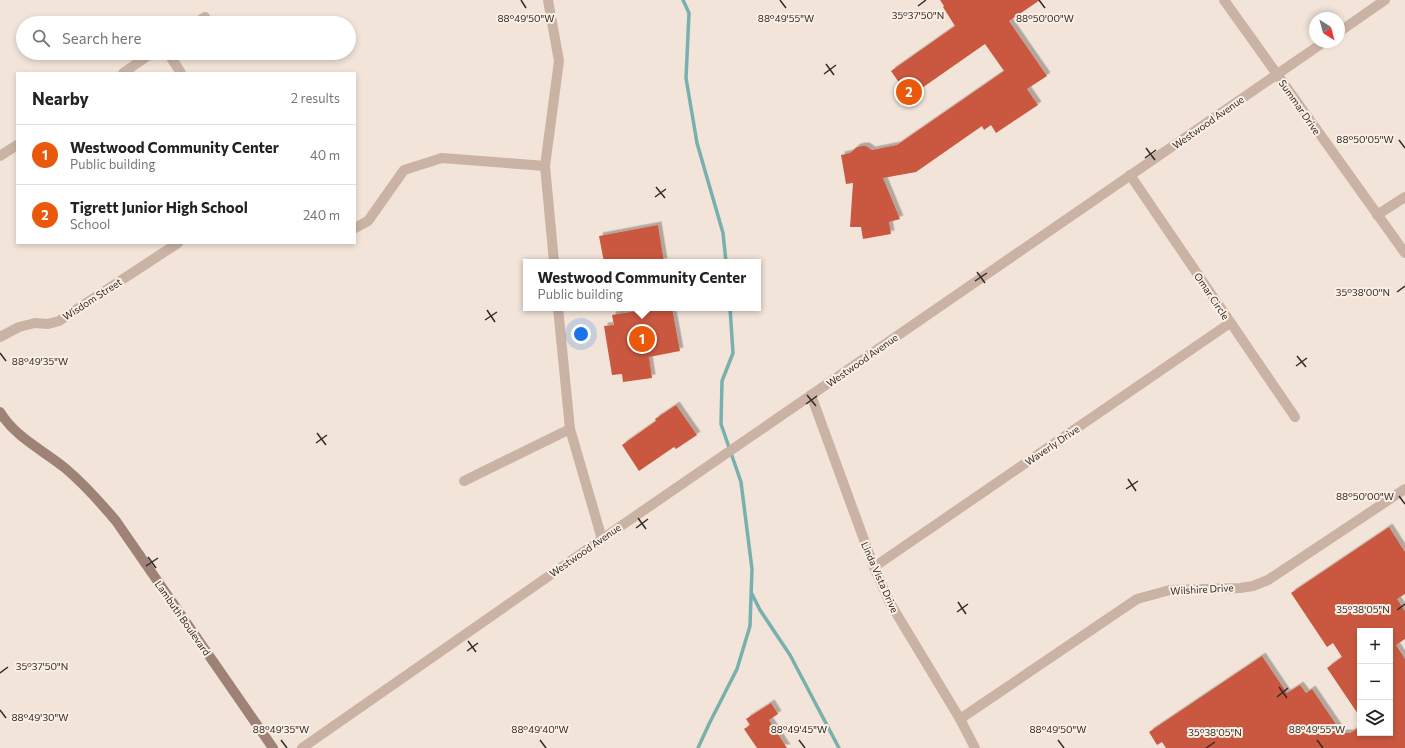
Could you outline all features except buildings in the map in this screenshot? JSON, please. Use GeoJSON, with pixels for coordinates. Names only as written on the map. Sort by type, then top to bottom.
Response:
{"type":"FeatureCollection","features":[{"type":"Feature","properties":{"kind":"street"},"geometry":{"type":"LineString","coordinates":[[548,0],[559,61],[544,166],[554,259]]}},
{"type":"Feature","properties":{"kind":"street","name":"Summar Drive"},"geometry":{"type":"LineString","coordinates":[[1224,0],[1405,253]]}},
{"type":"Feature","properties":{"kind":"street"},"geometry":{"type":"LineString","coordinates":[[1345,28],[1385,0]]}},
{"type":"Feature","properties":{"kind":"street","name":"Westwood Avenue"},"geometry":{"type":"LineString","coordinates":[[302,748],[746,439],[1315,48]]}},
{"type":"Feature","properties":{"kind":"street"},"geometry":{"type":"LineString","coordinates":[[124,72],[142,60]]}},
{"type":"Feature","properties":{"kind":"street"},"geometry":{"type":"LineString","coordinates":[[173,60],[180,72]]}},
{"type":"Feature","properties":{"kind":"street"},"geometry":{"type":"LineString","coordinates":[[0,156],[16,146]]}},
{"type":"Feature","properties":{"kind":"street"},"geometry":{"type":"LineString","coordinates":[[356,227],[368,221],[404,170],[442,158],[544,166]]}},
{"type":"Feature","properties":{"kind":"street","name":"Omar Circle"},"geometry":{"type":"LineString","coordinates":[[1130,175],[1295,417]]}},
{"type":"Feature","properties":{"kind":"street"},"geometry":{"type":"LineString","coordinates":[[1377,215],[1405,197]]}},
{"type":"Feature","properties":{"kind":"street","name":"Wisdom Street"},"geometry":{"type":"LineString","coordinates":[[0,337],[19,327],[29,324],[48,324],[59,321],[176,244]]}},
{"type":"Feature","properties":{"kind":"street"},"geometry":{"type":"LineString","coordinates":[[558,311],[570,428],[602,539]]}},
{"type":"Feature","properties":{"kind":"street","name":"Waverly Drive"},"geometry":{"type":"LineString","coordinates":[[874,567],[1230,323]]}},
{"type":"Feature","properties":{"kind":"street","name":"Linda Vista Drive"},"geometry":{"type":"LineString","coordinates":[[811,395],[874,567],[890,603],[960,719],[975,748]]}},
{"type":"Feature","properties":{"kind":"street","name":"Lambuth Boulevard"},"geometry":{"type":"LineString","coordinates":[[0,412],[23,439],[64,468],[88,488],[116,520],[273,748]]}},
{"type":"Feature","properties":{"kind":"street"},"geometry":{"type":"LineString","coordinates":[[464,481],[570,428]]}},
{"type":"Feature","properties":{"kind":"street","name":"Wilshire Drive"},"geometry":{"type":"LineString","coordinates":[[960,719],[1137,599],[1170,590],[1240,588],[1253,586],[1268,580],[1405,489]]}},
{"type":"Feature","properties":{"kind":"waterway"},"geometry":{"type":"LineString","coordinates":[[683,0],[689,13],[686,78],[697,143],[723,233],[726,259]]}},
{"type":"Feature","properties":{"kind":"waterway"},"geometry":{"type":"LineString","coordinates":[[698,748],[737,669],[750,626],[752,569],[741,482],[721,424],[722,381],[733,353],[730,311]]}},
{"type":"Feature","properties":{"kind":"waterway"},"geometry":{"type":"LineString","coordinates":[[752,594],[760,610],[790,655],[839,748]]}},
{"type":"Feature","properties":{"kind":"place","name":"Tigrett Junior High School"},"geometry":{"type":"Point","coordinates":[909,92]}},
{"type":"Feature","properties":{"kind":"place","name":"Westwood Community Center"},"geometry":{"type":"Point","coordinates":[642,339]}}]}
